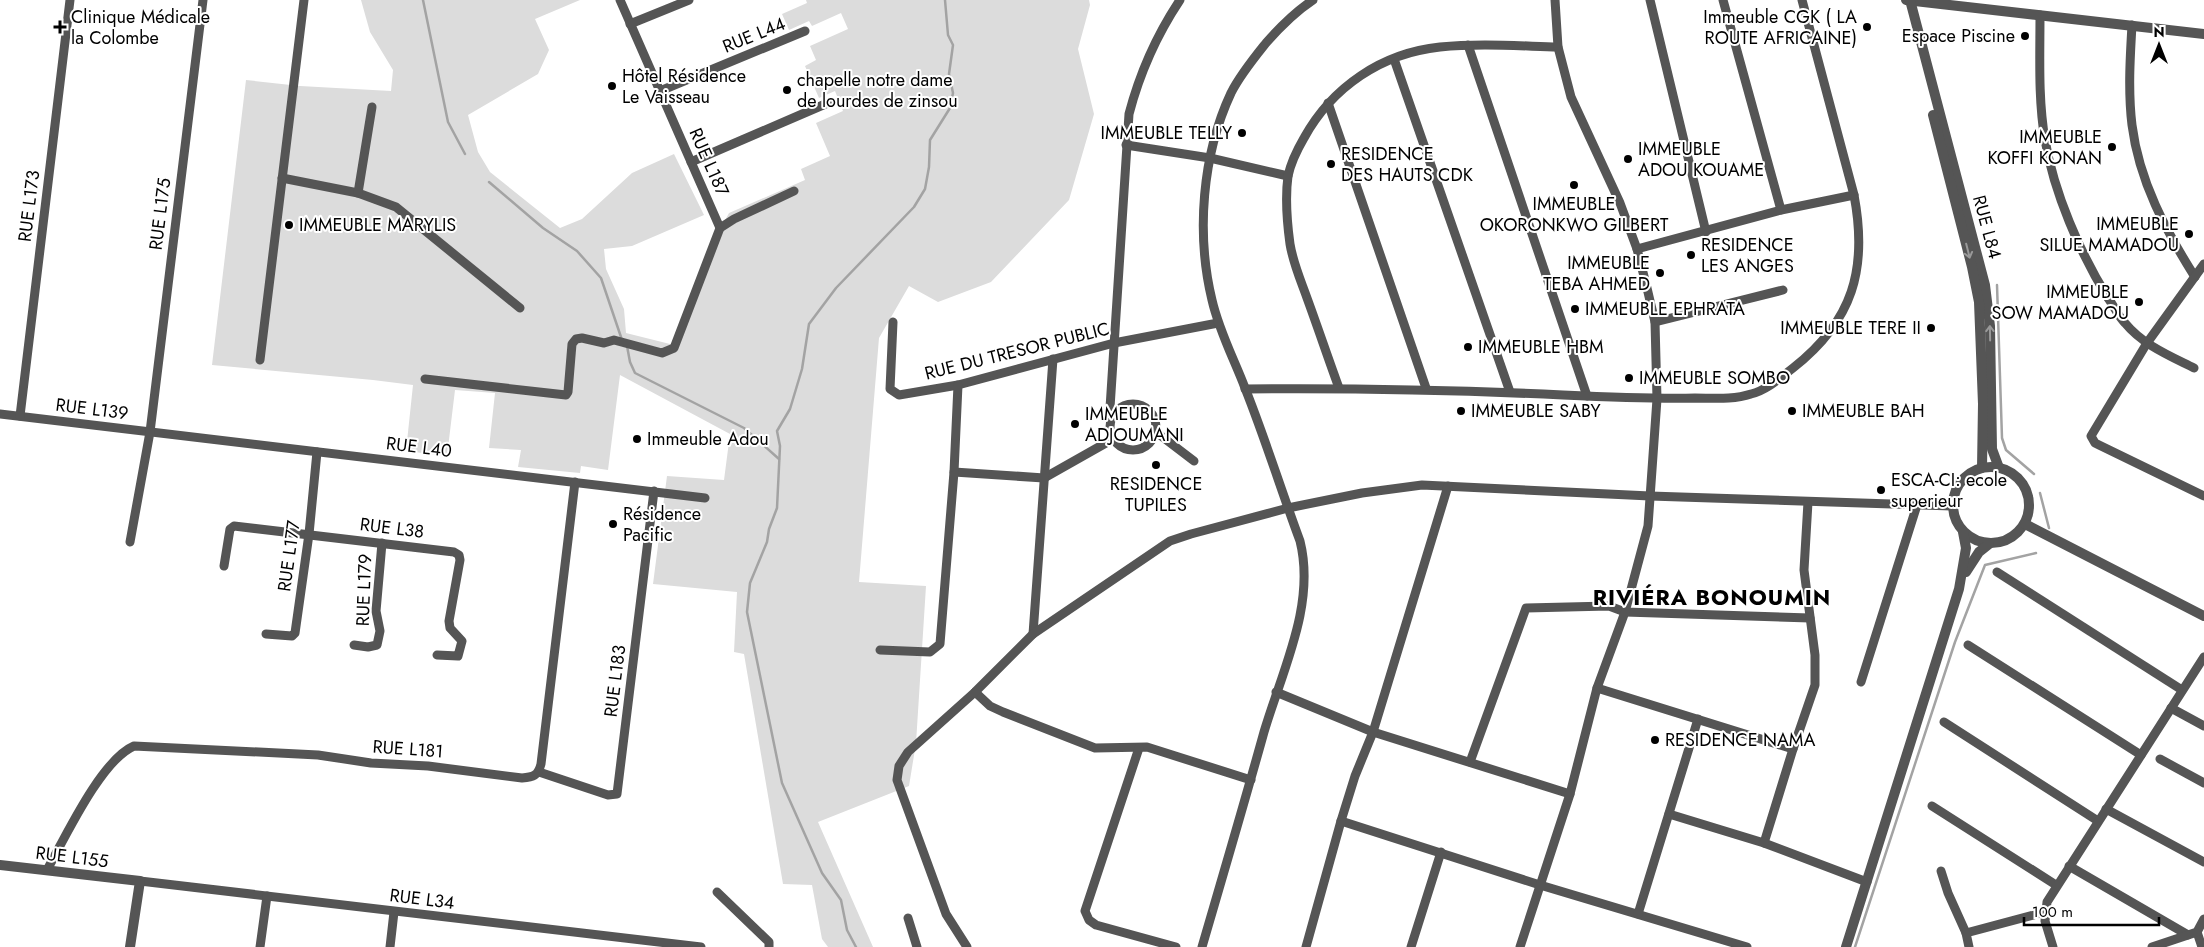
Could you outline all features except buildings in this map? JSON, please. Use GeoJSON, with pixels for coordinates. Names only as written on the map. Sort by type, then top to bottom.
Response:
{"type":"FeatureCollection","features":[{"type":"Feature","properties":{"kind":"street","name":"RUE L173"},"geometry":{"type":"LineString","coordinates":[[20,416],[70,0]]}},
{"type":"Feature","properties":{"kind":"street","name":"RUE L175"},"geometry":{"type":"LineString","coordinates":[[130,542],[150,432],[203,0]]}},
{"type":"Feature","properties":{"kind":"street"},"geometry":{"type":"LineString","coordinates":[[260,360],[304,0]]}},
{"type":"Feature","properties":{"kind":"street","name":"RUE L187"},"geometry":{"type":"LineString","coordinates":[[620,0],[720,228]]}},
{"type":"Feature","properties":{"kind":"street"},"geometry":{"type":"LineString","coordinates":[[630,24],[689,0]]}},
{"type":"Feature","properties":{"kind":"street"},"geometry":{"type":"LineString","coordinates":[[1115,413],[1110,408],[1129,114],[1136,86],[1160,29],[1180,0]]}},
{"type":"Feature","properties":{"kind":"street"},"geometry":{"type":"LineString","coordinates":[[1202,947],[1276,692],[1299,626],[1304,579],[1303,554],[1288,508],[1245,388],[1218,324],[1212,300],[1205,256],[1205,206],[1210,158],[1219,126],[1232,92],[1256,56],[1279,28],[1302,7],[1313,0]]}},
{"type":"Feature","properties":{"kind":"street"},"geometry":{"type":"LineString","coordinates":[[1520,947],[1570,794],[1597,688],[1624,612],[1648,526],[1658,399],[1655,322],[1637,249],[1620,203],[1571,97],[1558,47],[1555,0]]}},
{"type":"Feature","properties":{"kind":"street"},"geometry":{"type":"LineString","coordinates":[[1650,0],[1706,232]]}},
{"type":"Feature","properties":{"kind":"street"},"geometry":{"type":"LineString","coordinates":[[1723,0],[1781,210]]}},
{"type":"Feature","properties":{"kind":"street"},"geometry":{"type":"LineString","coordinates":[[1245,388],[1426,388],[1658,399],[1730,398],[1752,394],[1774,384],[1812,353],[1830,334],[1845,306],[1855,279],[1860,253],[1859,224],[1854,195],[1802,0]]}},
{"type":"Feature","properties":{"kind":"street"},"geometry":{"type":"LineString","coordinates":[[1905,0],[2204,34]]}},
{"type":"Feature","properties":{"kind":"street","name":"RUE L84"},"geometry":{"type":"LineString","coordinates":[[1905,0],[1978,293],[1984,404],[1982,468]]}},
{"type":"Feature","properties":{"kind":"street","name":"RUE L84"},"geometry":{"type":"LineString","coordinates":[[1910,0],[1985,285],[1990,326],[1992,449],[1999,468]]}},
{"type":"Feature","properties":{"kind":"street"},"geometry":{"type":"LineString","coordinates":[[2040,16],[2041,102],[2045,141],[2051,168],[2076,238],[2094,275],[2125,323],[2146,343],[2194,368]]}},
{"type":"Feature","properties":{"kind":"street"},"geometry":{"type":"LineString","coordinates":[[2132,25],[2130,98],[2132,127],[2143,172],[2168,234],[2195,277]]}},
{"type":"Feature","properties":{"kind":"street","name":"RUE L44"},"geometry":{"type":"LineString","coordinates":[[660,91],[806,32]]}},
{"type":"Feature","properties":{"kind":"street"},"geometry":{"type":"LineString","coordinates":[[1339,388],[1290,245],[1287,200],[1288,176],[1293,159],[1310,127],[1328,103],[1353,79],[1371,68],[1413,52],[1440,47],[1468,46],[1558,47]]}},
{"type":"Feature","properties":{"kind":"street"},"geometry":{"type":"LineString","coordinates":[[1468,46],[1586,396]]}},
{"type":"Feature","properties":{"kind":"street"},"geometry":{"type":"LineString","coordinates":[[1394,59],[1510,392]]}},
{"type":"Feature","properties":{"kind":"street"},"geometry":{"type":"LineString","coordinates":[[691,162],[830,102]]}},
{"type":"Feature","properties":{"kind":"street"},"geometry":{"type":"LineString","coordinates":[[1328,103],[1426,388]]}},
{"type":"Feature","properties":{"kind":"street"},"geometry":{"type":"LineString","coordinates":[[358,193],[372,107]]}},
{"type":"Feature","properties":{"kind":"street"},"geometry":{"type":"LineString","coordinates":[[1126,145],[1210,158],[1288,176]]}},
{"type":"Feature","properties":{"kind":"street"},"geometry":{"type":"LineString","coordinates":[[282,178],[358,193],[396,207],[410,216],[520,308]]}},
{"type":"Feature","properties":{"kind":"street"},"geometry":{"type":"LineString","coordinates":[[425,379],[566,395],[568,392],[572,344],[576,339],[582,338],[604,343],[614,340],[662,354],[669,351],[674,348],[720,228],[734,219],[794,192]]}},
{"type":"Feature","properties":{"kind":"street"},"geometry":{"type":"LineString","coordinates":[[1637,249],[1706,232],[1781,210],[1854,195]]}},
{"type":"Feature","properties":{"kind":"street"},"geometry":{"type":"LineString","coordinates":[[2204,264],[2146,343],[2092,432],[2092,439],[2100,445],[2204,496]]}},
{"type":"Feature","properties":{"kind":"street"},"geometry":{"type":"LineString","coordinates":[[1655,322],[1783,290]]}},
{"type":"Feature","properties":{"kind":"street","name":"RUE DU TRESOR PUBLIC"},"geometry":{"type":"LineString","coordinates":[[893,322],[890,389],[898,394],[958,385],[1114,343],[1218,324]]}},
{"type":"Feature","properties":{"kind":"street"},"geometry":{"type":"LineString","coordinates":[[1033,634],[1054,359]]}},
{"type":"Feature","properties":{"kind":"street"},"geometry":{"type":"LineString","coordinates":[[880,650],[930,652],[940,644],[954,472],[958,385]]}},
{"type":"Feature","properties":{"kind":"street"},"geometry":{"type":"LineString","coordinates":[[1128,405],[1143,406],[1154,417],[1156,432],[1147,445],[1140,449],[1125,448],[1113,439],[1110,426],[1115,413],[1128,405]]}},
{"type":"Feature","properties":{"kind":"street","name":"RUE L139"},"geometry":{"type":"LineString","coordinates":[[0,414],[180,436]]}},
{"type":"Feature","properties":{"kind":"street"},"geometry":{"type":"LineString","coordinates":[[1156,432],[1194,461]]}},
{"type":"Feature","properties":{"kind":"street","name":"RUE L40"},"geometry":{"type":"LineString","coordinates":[[180,436],[705,498]]}},
{"type":"Feature","properties":{"kind":"street"},"geometry":{"type":"LineString","coordinates":[[954,472],[1044,478],[1113,439]]}},
{"type":"Feature","properties":{"kind":"street","name":"RUE L177"},"geometry":{"type":"LineString","coordinates":[[266,634],[288,637],[295,633],[309,534],[317,452]]}},
{"type":"Feature","properties":{"kind":"street"},"geometry":{"type":"LineString","coordinates":[[1982,468],[1999,468],[2010,472],[2020,480],[2026,490],[2029,501],[2029,513],[2025,524],[2015,535],[2003,542],[1988,544],[1975,540],[1963,532],[1955,520],[1952,506],[1954,493],[1960,482],[1970,473],[1982,468]]}},
{"type":"Feature","properties":{"kind":"street"},"geometry":{"type":"LineString","coordinates":[[539,772],[575,482]]}},
{"type":"Feature","properties":{"kind":"street"},"geometry":{"type":"LineString","coordinates":[[967,947],[946,914],[897,780],[899,766],[908,752],[975,692],[1033,634],[1170,542],[1190,534],[1288,508],[1422,485],[1650,496],[1952,506]]}},
{"type":"Feature","properties":{"kind":"street"},"geometry":{"type":"LineString","coordinates":[[1306,947],[1341,820],[1355,776],[1373,732],[1448,486]]}},
{"type":"Feature","properties":{"kind":"street","name":"RUE L183"},"geometry":{"type":"LineString","coordinates":[[539,772],[608,795],[616,794],[654,491]]}},
{"type":"Feature","properties":{"kind":"street"},"geometry":{"type":"LineString","coordinates":[[1764,844],[1815,685],[1815,656],[1804,570],[1808,502]]}},
{"type":"Feature","properties":{"kind":"street"},"geometry":{"type":"LineString","coordinates":[[1861,682],[1917,505]]}},
{"type":"Feature","properties":{"kind":"street"},"geometry":{"type":"LineString","coordinates":[[2025,524],[2204,616]]}},
{"type":"Feature","properties":{"kind":"street","name":"RUE L38"},"geometry":{"type":"LineString","coordinates":[[224,566],[230,529],[234,526],[459,554],[460,560],[449,621],[450,628],[462,641],[460,652],[458,656],[452,657],[437,654]]}},
{"type":"Feature","properties":{"kind":"street"},"geometry":{"type":"LineString","coordinates":[[1846,947],[1958,589],[1966,548],[1963,532]]}},
{"type":"Feature","properties":{"kind":"street","name":"RUE L179"},"geometry":{"type":"LineString","coordinates":[[354,645],[368,647],[377,645],[380,630],[376,611],[382,543]]}},
{"type":"Feature","properties":{"kind":"street"},"geometry":{"type":"LineString","coordinates":[[1958,589],[1972,561],[1988,544]]}},
{"type":"Feature","properties":{"kind":"street"},"geometry":{"type":"LineString","coordinates":[[1997,572],[2182,690]]}},
{"type":"Feature","properties":{"kind":"street"},"geometry":{"type":"LineString","coordinates":[[1470,762],[1526,608],[1609,606],[1624,612],[1810,618]]}},
{"type":"Feature","properties":{"kind":"street"},"geometry":{"type":"LineString","coordinates":[[1968,645],[2141,755]]}},
{"type":"Feature","properties":{"kind":"street"},"geometry":{"type":"LineString","coordinates":[[2053,947],[2045,921],[2047,902],[2204,657]]}},
{"type":"Feature","properties":{"kind":"street"},"geometry":{"type":"LineString","coordinates":[[1597,688],[1793,749]]}},
{"type":"Feature","properties":{"kind":"street"},"geometry":{"type":"LineString","coordinates":[[975,692],[990,706],[1095,748],[1147,747],[1251,780]]}},
{"type":"Feature","properties":{"kind":"street"},"geometry":{"type":"LineString","coordinates":[[1276,692],[1373,732],[1570,794]]}},
{"type":"Feature","properties":{"kind":"street"},"geometry":{"type":"LineString","coordinates":[[2171,708],[2204,726]]}},
{"type":"Feature","properties":{"kind":"street"},"geometry":{"type":"LineString","coordinates":[[1638,914],[1698,720]]}},
{"type":"Feature","properties":{"kind":"street"},"geometry":{"type":"LineString","coordinates":[[1944,722],[2098,821]]}},
{"type":"Feature","properties":{"kind":"street","name":"RUE L181"},"geometry":{"type":"LineString","coordinates":[[47,870],[87,799],[111,764],[124,750],[134,746],[318,756],[378,764],[413,764],[522,778],[533,777],[539,772]]}},
{"type":"Feature","properties":{"kind":"street"},"geometry":{"type":"LineString","coordinates":[[1139,748],[1085,911],[1089,920],[1096,925],[1176,947]]}},
{"type":"Feature","properties":{"kind":"street"},"geometry":{"type":"LineString","coordinates":[[2160,759],[2204,783]]}},
{"type":"Feature","properties":{"kind":"street"},"geometry":{"type":"LineString","coordinates":[[1932,806],[2056,886]]}},
{"type":"Feature","properties":{"kind":"street"},"geometry":{"type":"LineString","coordinates":[[2106,809],[2204,862]]}},
{"type":"Feature","properties":{"kind":"street"},"geometry":{"type":"LineString","coordinates":[[1669,814],[1764,844],[1866,882]]}},
{"type":"Feature","properties":{"kind":"street"},"geometry":{"type":"LineString","coordinates":[[1341,820],[1540,885],[1748,947]]}},
{"type":"Feature","properties":{"kind":"street"},"geometry":{"type":"LineString","coordinates":[[1411,947],[1441,852]]}},
{"type":"Feature","properties":{"kind":"street","name":"RUE L155"},"geometry":{"type":"LineString","coordinates":[[0,864],[140,881]]}},
{"type":"Feature","properties":{"kind":"street"},"geometry":{"type":"LineString","coordinates":[[2069,866],[2188,935]]}},
{"type":"Feature","properties":{"kind":"street"},"geometry":{"type":"LineString","coordinates":[[1941,871],[1950,898],[1966,933],[1969,947]]}},
{"type":"Feature","properties":{"kind":"street"},"geometry":{"type":"LineString","coordinates":[[130,947],[140,881]]}},
{"type":"Feature","properties":{"kind":"street","name":"RUE L34"},"geometry":{"type":"LineString","coordinates":[[140,881],[701,947]]}},
{"type":"Feature","properties":{"kind":"street"},"geometry":{"type":"LineString","coordinates":[[717,892],[769,942],[769,947]]}},
{"type":"Feature","properties":{"kind":"street"},"geometry":{"type":"LineString","coordinates":[[260,947],[266,896]]}},
{"type":"Feature","properties":{"kind":"street"},"geometry":{"type":"LineString","coordinates":[[390,947],[394,912]]}},
{"type":"Feature","properties":{"kind":"street"},"geometry":{"type":"LineString","coordinates":[[1966,933],[2045,912]]}},
{"type":"Feature","properties":{"kind":"street"},"geometry":{"type":"LineString","coordinates":[[908,918],[917,947]]}},
{"type":"Feature","properties":{"kind":"street"},"geometry":{"type":"LineString","coordinates":[[2202,947],[2198,932],[2204,919]]}},
{"type":"Feature","properties":{"kind":"street"},"geometry":{"type":"LineString","coordinates":[[2152,947],[2198,932]]}},
{"type":"Feature","properties":{"kind":"shaded area"},"geometry":{"type":"Polygon","coordinates":[[[361,0],[580,0],[535,19],[549,50],[538,74],[468,115],[478,152],[490,172],[560,228],[582,219],[632,173],[674,154],[704,215],[632,246],[604,249],[606,269],[624,309],[626,333],[674,345],[716,237],[729,213],[805,180],[801,169],[830,156],[816,123],[843,111],[835,91],[819,98],[805,66],[816,60],[810,46],[848,29],[841,13],[812,26],[809,21],[789,30],[782,14],[807,3],[806,0],[1089,0],[1090,5],[1078,49],[1094,114],[1069,200],[991,282],[938,302],[909,286],[879,338],[859,582],[926,586],[916,743],[909,786],[818,822],[873,947],[828,947],[822,939],[812,885],[783,884],[744,654],[734,652],[737,592],[653,584],[667,476],[724,480],[730,434],[620,375],[608,470],[581,466],[580,473],[518,467],[521,450],[489,448],[495,393],[455,390],[447,456],[406,451],[413,385],[212,365],[246,80],[300,86],[391,91],[393,70],[370,32],[361,0]]]}},
{"type":"Feature","properties":{"kind":"waterway"},"geometry":{"type":"LineString","coordinates":[[423,0],[448,122],[465,154]]}},
{"type":"Feature","properties":{"kind":"waterway"},"geometry":{"type":"LineString","coordinates":[[856,947],[847,930],[841,900],[822,873],[782,783],[747,612],[750,583],[767,542],[769,529],[777,508],[780,446],[777,431],[790,409],[802,369],[809,324],[836,288],[914,207],[925,189],[929,167],[930,140],[950,108],[953,93],[949,74],[953,45],[948,35],[945,0]]}},
{"type":"Feature","properties":{"kind":"waterway"},"geometry":{"type":"LineString","coordinates":[[489,182],[543,228],[577,251],[601,278],[622,340]]}},
{"type":"Feature","properties":{"kind":"waterway"},"geometry":{"type":"LineString","coordinates":[[1997,285],[2002,438],[2006,450],[2034,474]]}},
{"type":"Feature","properties":{"kind":"waterway"},"geometry":{"type":"LineString","coordinates":[[627,346],[630,362],[635,373],[744,428],[779,459]]}},
{"type":"Feature","properties":{"kind":"waterway"},"geometry":{"type":"LineString","coordinates":[[2040,493],[2049,528]]}},
{"type":"Feature","properties":{"kind":"waterway"},"geometry":{"type":"LineString","coordinates":[[1855,947],[1955,642],[1985,565],[2036,553]]}},
{"type":"Feature","properties":{"kind":"place","name":"Clinique Médicale la Colombe"},"geometry":{"type":"Point","coordinates":[60,27]}},
{"type":"Feature","properties":{"kind":"place","name":"Immeuble CGK ( LA ROUTE AFRICAINE)"},"geometry":{"type":"Point","coordinates":[1867,27]}},
{"type":"Feature","properties":{"kind":"place","name":"Espace Piscine"},"geometry":{"type":"Point","coordinates":[2025,36]}},
{"type":"Feature","properties":{"kind":"place","name":"Hôtel Résidence Le Vaisseau"},"geometry":{"type":"Point","coordinates":[612,86]}},
{"type":"Feature","properties":{"kind":"place","name":"chapelle notre dame de lourdes de zinsou"},"geometry":{"type":"Point","coordinates":[787,90]}},
{"type":"Feature","properties":{"kind":"place","name":"IMMEUBLE TELLY"},"geometry":{"type":"Point","coordinates":[1242,133]}},
{"type":"Feature","properties":{"kind":"place","name":"IMMEUBLE KOFFI KONAN"},"geometry":{"type":"Point","coordinates":[2112,147]}},
{"type":"Feature","properties":{"kind":"place","name":"IMMEUBLE ADOU KOUAME"},"geometry":{"type":"Point","coordinates":[1628,159]}},
{"type":"Feature","properties":{"kind":"place","name":"RESIDENCE DES HAUTS CDK"},"geometry":{"type":"Point","coordinates":[1331,164]}},
{"type":"Feature","properties":{"kind":"place","name":"IMMEUBLE OKORONKWO GILBERT"},"geometry":{"type":"Point","coordinates":[1574,185]}},
{"type":"Feature","properties":{"kind":"place","name":"IMMEUBLE MARYLIS"},"geometry":{"type":"Point","coordinates":[289,225]}},
{"type":"Feature","properties":{"kind":"place","name":"IMMEUBLE SILUE MAMADOU"},"geometry":{"type":"Point","coordinates":[2189,234]}},
{"type":"Feature","properties":{"kind":"place","name":"RESIDENCE LES ANGES"},"geometry":{"type":"Point","coordinates":[1691,255]}},
{"type":"Feature","properties":{"kind":"place","name":"IMMEUBLE TEBA AHMED"},"geometry":{"type":"Point","coordinates":[1660,273]}},
{"type":"Feature","properties":{"kind":"place","name":"IMMEUBLE SOW MAMADOU"},"geometry":{"type":"Point","coordinates":[2139,302]}},
{"type":"Feature","properties":{"kind":"place","name":"IMMEUBLE EPHRATA"},"geometry":{"type":"Point","coordinates":[1575,309]}},
{"type":"Feature","properties":{"kind":"place","name":"IMMEUBLE TERE II"},"geometry":{"type":"Point","coordinates":[1931,328]}},
{"type":"Feature","properties":{"kind":"place","name":"IMMEUBLE HBM"},"geometry":{"type":"Point","coordinates":[1468,347]}},
{"type":"Feature","properties":{"kind":"place","name":"IMMEUBLE SOMBO"},"geometry":{"type":"Point","coordinates":[1629,378]}},
{"type":"Feature","properties":{"kind":"place","name":"IMMEUBLE SABY"},"geometry":{"type":"Point","coordinates":[1461,411]}},
{"type":"Feature","properties":{"kind":"place","name":"IMMEUBLE BAH"},"geometry":{"type":"Point","coordinates":[1792,411]}},
{"type":"Feature","properties":{"kind":"place","name":"IMMEUBLE ADJOUMANI"},"geometry":{"type":"Point","coordinates":[1075,424]}},
{"type":"Feature","properties":{"kind":"place","name":"Immeuble Adou"},"geometry":{"type":"Point","coordinates":[637,439]}},
{"type":"Feature","properties":{"kind":"place","name":"RESIDENCE TUPILES"},"geometry":{"type":"Point","coordinates":[1156,465]}},
{"type":"Feature","properties":{"kind":"place","name":"ESCA-CI: ecole superieur"},"geometry":{"type":"Point","coordinates":[1881,490]}},
{"type":"Feature","properties":{"kind":"place","name":"Résidence Pacific"},"geometry":{"type":"Point","coordinates":[613,524]}},
{"type":"Feature","properties":{"kind":"place","name":"RESIDENCE NAMA"},"geometry":{"type":"Point","coordinates":[1655,740]}},
{"type":"Feature","properties":{"kind":"district","name":"RIVIÉRA BONOUMIN"},"geometry":{"type":"Point","coordinates":[1712,597]}}]}
